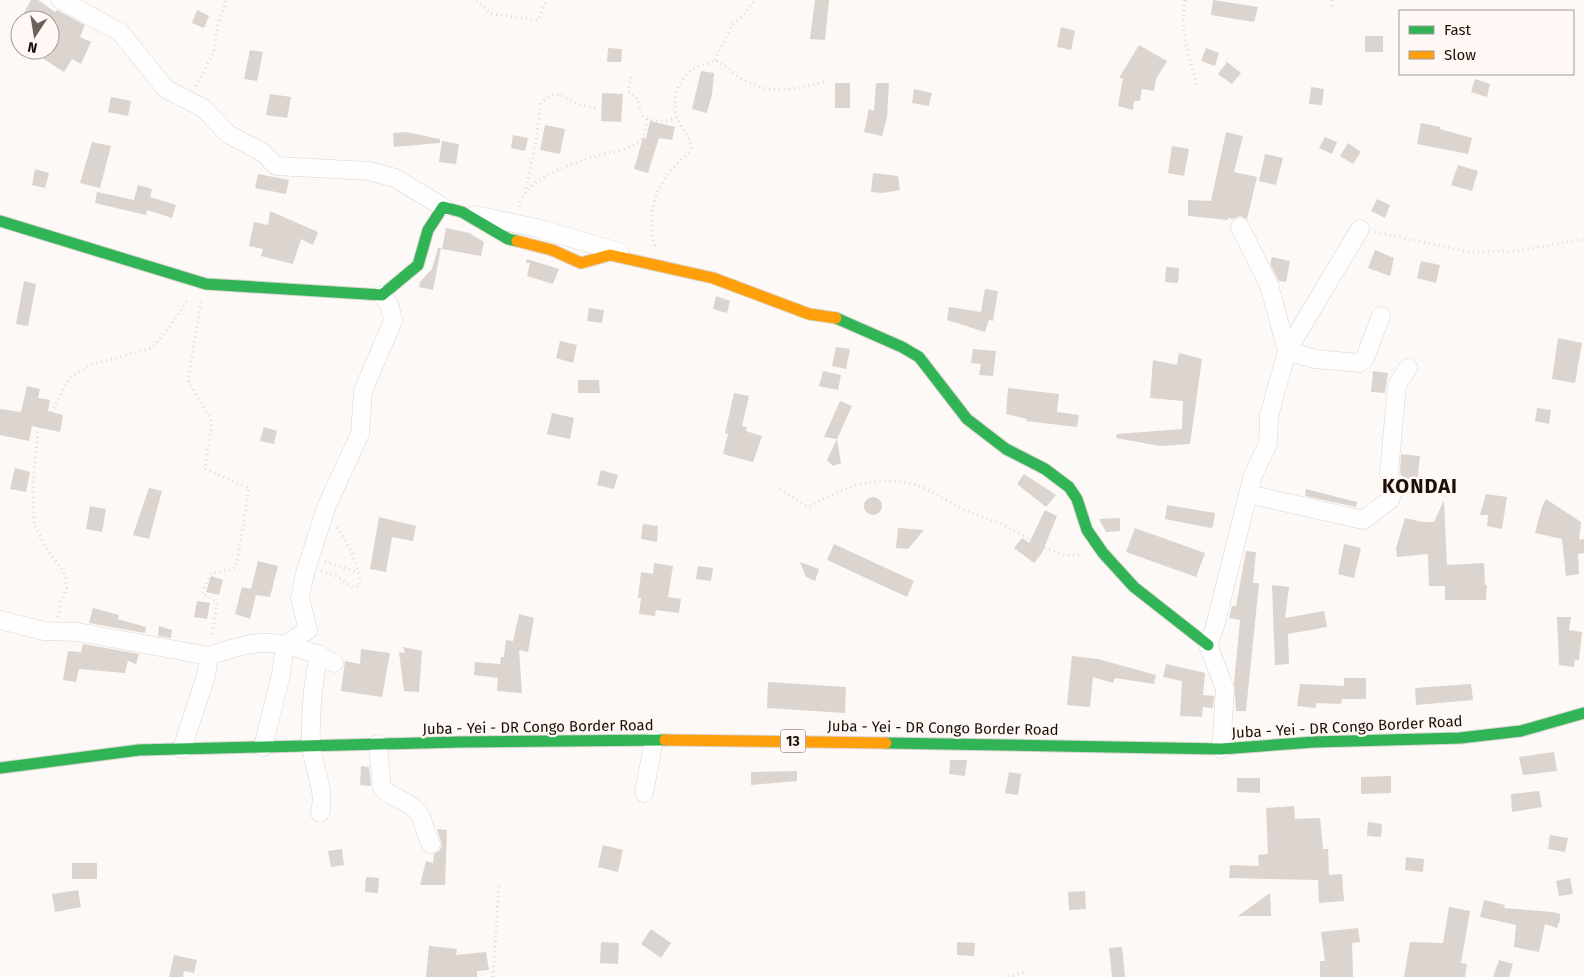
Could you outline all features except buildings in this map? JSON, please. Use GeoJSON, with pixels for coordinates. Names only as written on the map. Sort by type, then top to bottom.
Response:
{"type":"FeatureCollection","features":[{"type":"Feature","properties":{"kind":"main road"},"geometry":{"type":"LineString","coordinates":[[0,220],[206,284],[382,295],[418,265],[428,230],[443,206],[462,212],[508,239],[552,250],[580,263],[610,255],[713,278],[754,295],[809,314],[841,319],[891,340],[918,357],[967,419],[1006,449],[1045,469],[1068,487],[1077,499],[1087,530],[1103,553],[1134,587],[1208,645]]}},
{"type":"Feature","properties":{"kind":"main road","name":"Juba - Yei - DR Congo Border Road"},"geometry":{"type":"LineString","coordinates":[[0,768],[139,750],[378,744],[654,740],[1221,749],[1314,742],[1460,738],[1521,731],[1584,713]]}},
{"type":"Feature","properties":{"kind":"street"},"geometry":{"type":"LineString","coordinates":[[61,0],[120,32],[166,89],[203,108],[228,134],[262,152],[276,166],[369,171],[395,178],[443,206]]}},
{"type":"Feature","properties":{"kind":"street"},"geometry":{"type":"LineString","coordinates":[[462,212],[574,238],[662,267]]}},
{"type":"Feature","properties":{"kind":"street"},"geometry":{"type":"LineString","coordinates":[[1240,227],[1269,285],[1287,351]]}},
{"type":"Feature","properties":{"kind":"street"},"geometry":{"type":"LineString","coordinates":[[1221,749],[1225,689],[1208,645],[1215,626],[1253,475],[1268,444],[1269,416],[1287,351],[1360,229]]}},
{"type":"Feature","properties":{"kind":"street"},"geometry":{"type":"LineString","coordinates":[[263,747],[281,675],[286,644],[308,630],[300,598],[309,562],[325,510],[360,434],[363,391],[393,321],[390,306],[382,295]]}},
{"type":"Feature","properties":{"kind":"street"},"geometry":{"type":"LineString","coordinates":[[1287,351],[1315,358],[1360,363],[1365,358],[1381,316]]}},
{"type":"Feature","properties":{"kind":"street"},"geometry":{"type":"LineString","coordinates":[[1248,494],[1363,520],[1390,500],[1394,487],[1390,473],[1397,385],[1408,368]]}},
{"type":"Feature","properties":{"kind":"street"},"geometry":{"type":"LineString","coordinates":[[0,620],[44,631],[78,632],[209,656],[240,646],[272,641],[286,644],[326,659],[313,697],[311,746],[320,780],[323,802],[320,814]]}},
{"type":"Feature","properties":{"kind":"street"},"geometry":{"type":"LineString","coordinates":[[182,749],[206,676],[209,656]]}},
{"type":"Feature","properties":{"kind":"street"},"geometry":{"type":"LineString","coordinates":[[644,793],[654,740]]}},
{"type":"Feature","properties":{"kind":"street"},"geometry":{"type":"LineString","coordinates":[[378,744],[382,788],[392,798],[415,809],[423,821],[424,833],[432,844]]}},
{"type":"Feature","properties":{"kind":"path"},"geometry":{"type":"LineString","coordinates":[[189,100],[214,52],[217,28],[226,0]]}},
{"type":"Feature","properties":{"kind":"path"},"geometry":{"type":"LineString","coordinates":[[477,0],[490,14],[538,20],[548,0]]}},
{"type":"Feature","properties":{"kind":"path"},"geometry":{"type":"LineString","coordinates":[[662,267],[651,229],[656,196],[665,176],[691,150],[691,142],[677,117],[674,104],[676,92],[686,76],[694,69],[715,60],[732,25],[742,17],[755,0]]}},
{"type":"Feature","properties":{"kind":"path"},"geometry":{"type":"LineString","coordinates":[[1185,0],[1182,21],[1187,53],[1197,85]]}},
{"type":"Feature","properties":{"kind":"path"},"geometry":{"type":"LineString","coordinates":[[1332,0],[1332,7]]}},
{"type":"Feature","properties":{"kind":"path"},"geometry":{"type":"LineString","coordinates":[[715,60],[734,71],[742,80],[766,89],[792,90],[827,81]]}},
{"type":"Feature","properties":{"kind":"path"},"geometry":{"type":"LineString","coordinates":[[631,77],[628,91],[638,99],[639,112],[647,119],[666,122],[677,117]]}},
{"type":"Feature","properties":{"kind":"path"},"geometry":{"type":"LineString","coordinates":[[525,191],[535,147],[541,103],[552,95],[559,94],[577,104],[597,108]]}},
{"type":"Feature","properties":{"kind":"path"},"geometry":{"type":"LineString","coordinates":[[516,223],[521,196],[535,181],[635,143],[644,135],[647,119]]}},
{"type":"Feature","properties":{"kind":"path"},"geometry":{"type":"LineString","coordinates":[[1360,229],[1470,252],[1518,251],[1584,239]]}},
{"type":"Feature","properties":{"kind":"path"},"geometry":{"type":"LineString","coordinates":[[56,631],[61,602],[68,587],[64,572],[48,551],[34,525],[33,483],[38,430],[51,413],[70,377],[93,364],[152,348],[169,328],[186,301],[206,284]]}},
{"type":"Feature","properties":{"kind":"path"},"geometry":{"type":"LineString","coordinates":[[206,284],[198,314],[188,380],[212,422],[205,469],[249,488],[236,568],[211,573],[202,593],[217,602],[209,656]]}},
{"type":"Feature","properties":{"kind":"path"},"geometry":{"type":"LineString","coordinates":[[780,489],[808,508],[834,493],[873,480],[913,484],[968,511],[1004,524],[1047,549],[1069,556],[1103,553]]}},
{"type":"Feature","properties":{"kind":"path"},"geometry":{"type":"LineString","coordinates":[[309,562],[336,576],[353,588],[358,585],[360,579],[358,572],[339,530],[325,510]]}},
{"type":"Feature","properties":{"kind":"path"},"geometry":{"type":"LineString","coordinates":[[309,562],[358,572]]}},
{"type":"Feature","properties":{"kind":"path"},"geometry":{"type":"LineString","coordinates":[[493,977],[499,884]]}},
{"type":"Feature","properties":{"kind":"path"},"geometry":{"type":"LineString","coordinates":[[1008,977],[1027,971]]}},
{"type":"Feature","properties":{"kind":"traffic: fast"},"geometry":{"type":"LineString","coordinates":[[0,221],[206,284],[382,295],[418,265],[428,230],[443,207],[462,212],[508,239],[517,241]]}},
{"type":"Feature","properties":{"kind":"traffic: fast"},"geometry":{"type":"LineString","coordinates":[[836,318],[902,347],[919,357],[967,419],[1006,449],[1045,469],[1069,487],[1077,499],[1087,530],[1103,553],[1134,587],[1208,645]]}},
{"type":"Feature","properties":{"kind":"traffic: fast"},"geometry":{"type":"LineString","coordinates":[[886,743],[1221,749],[1314,742],[1460,738],[1521,731],[1584,713]]}},
{"type":"Feature","properties":{"kind":"traffic: fast"},"geometry":{"type":"LineString","coordinates":[[0,768],[139,750],[460,742],[665,740]]}},
{"type":"Feature","properties":{"kind":"traffic: slow"},"geometry":{"type":"LineString","coordinates":[[517,241],[552,250],[581,263],[610,255],[713,278],[809,314],[836,318]]}},
{"type":"Feature","properties":{"kind":"traffic: slow"},"geometry":{"type":"LineString","coordinates":[[665,740],[886,743]]}},
{"type":"Feature","properties":{"kind":"district","name":"KONDAI"},"geometry":{"type":"Point","coordinates":[1420,486]}}]}
